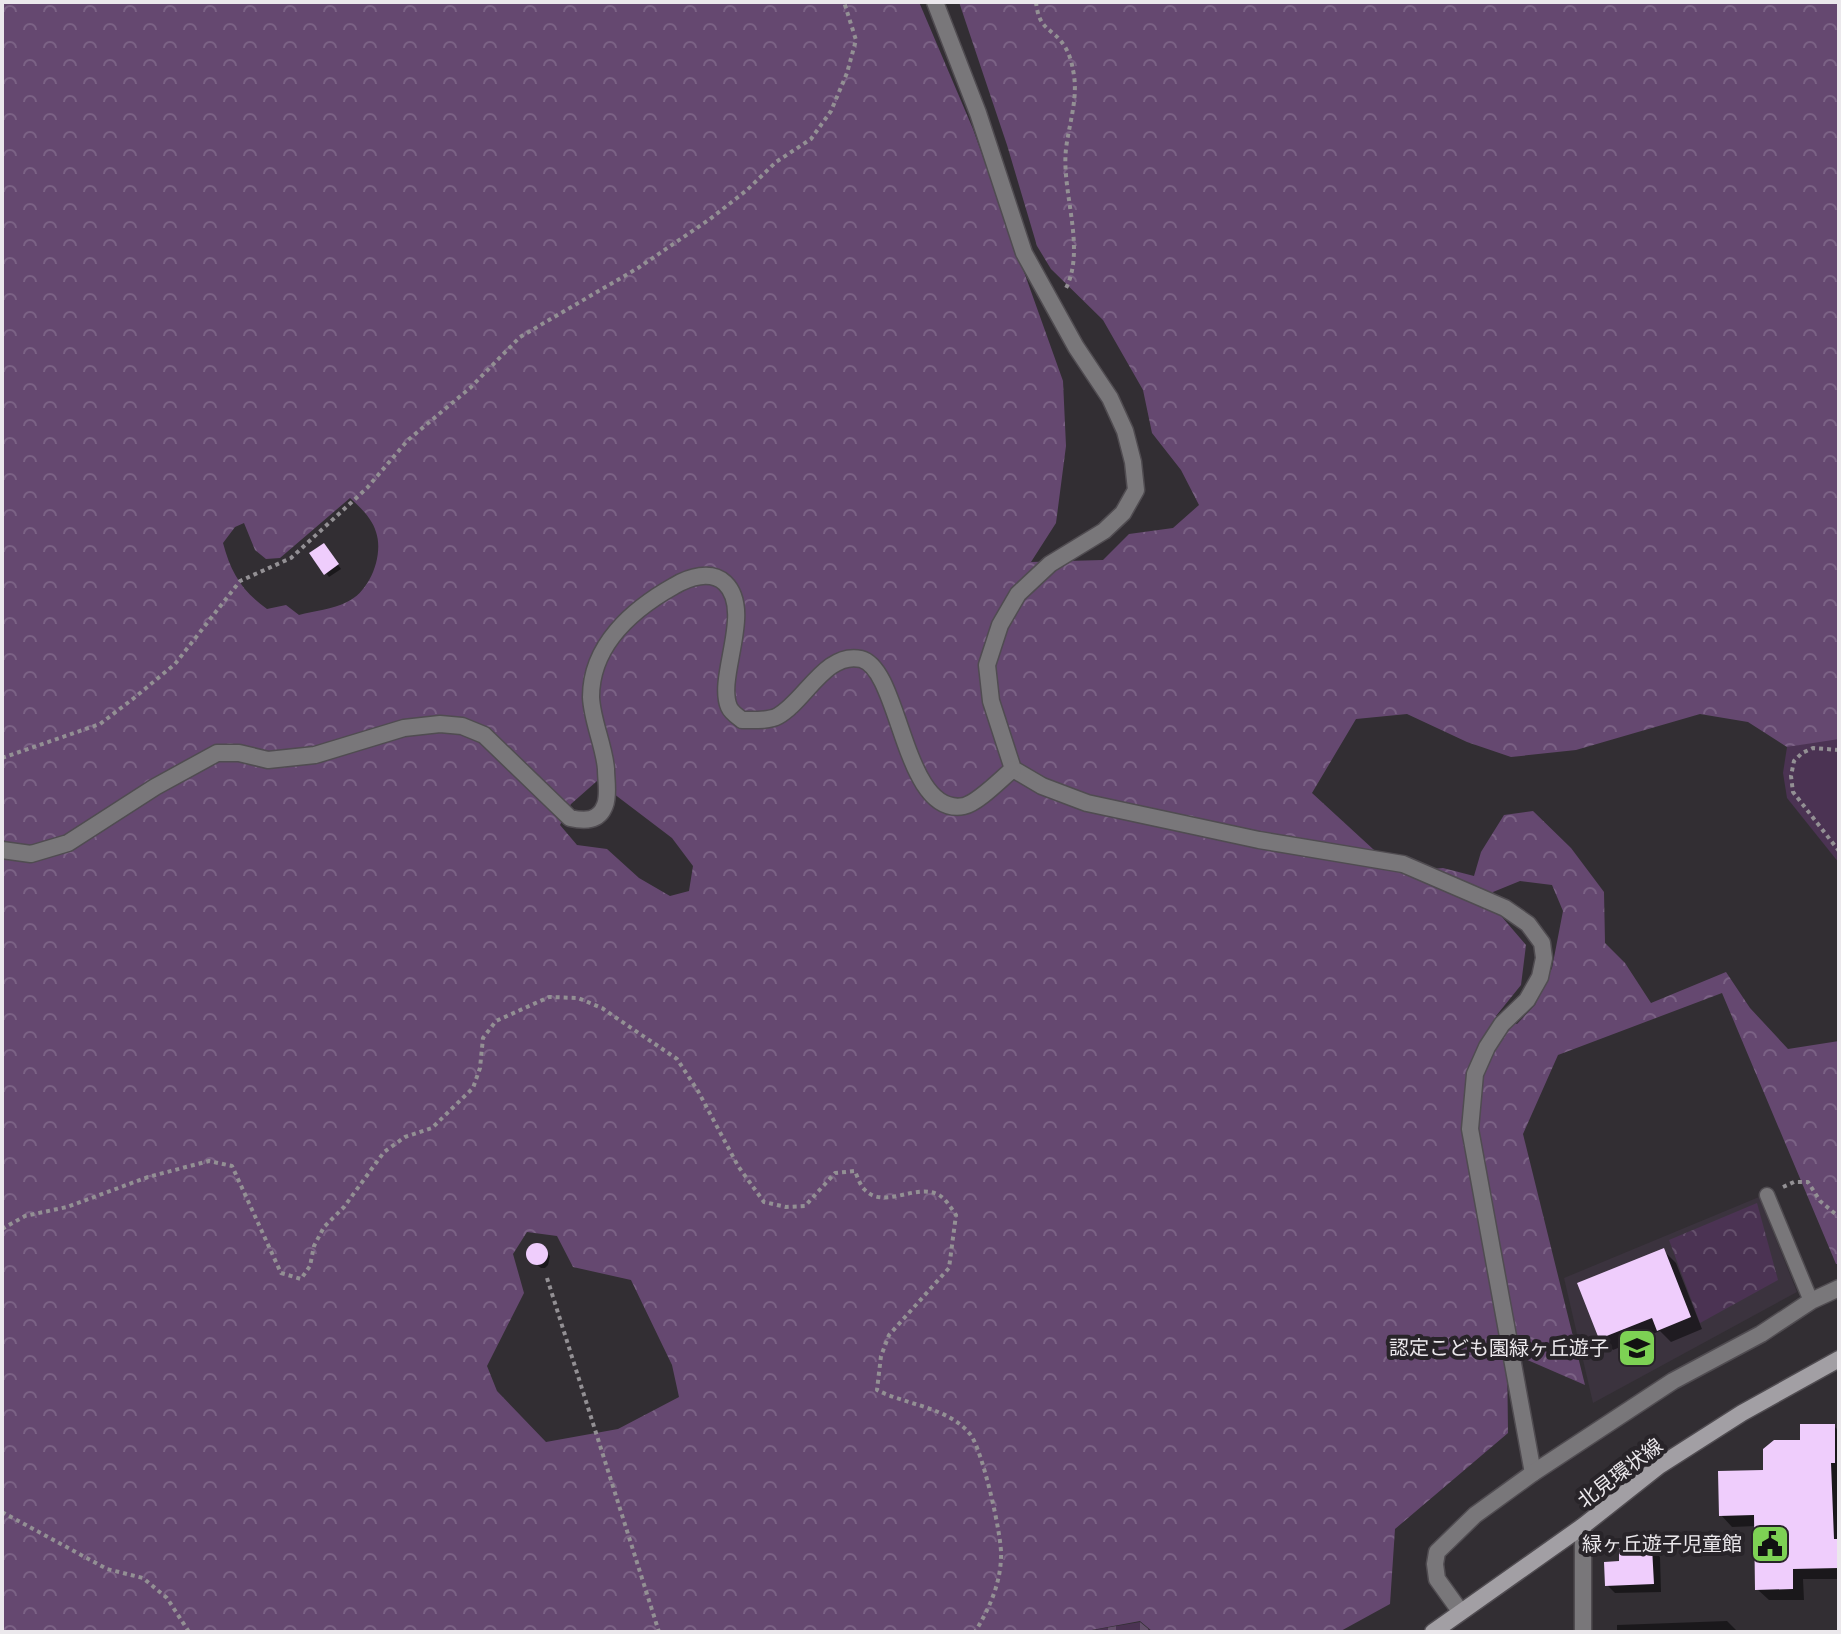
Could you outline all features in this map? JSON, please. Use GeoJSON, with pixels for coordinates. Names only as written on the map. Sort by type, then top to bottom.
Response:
{"type":"FeatureCollection","features":[{"type":"Feature","properties":{"kind":"main road","name":"北見環状線"},"geometry":{"type":"LineString","coordinates":[[1433,1632],[1583,1526],[1659,1466],[1742,1413],[1839,1359]]}},
{"type":"Feature","properties":{"kind":"street"},"geometry":{"type":"LineString","coordinates":[[935,2],[978,113],[1024,253],[1076,347],[1110,398],[1125,431],[1136,490],[1123,513],[1104,531],[1050,564],[1018,594],[1000,625],[987,665],[988,677],[991,701],[1013,769],[1053,792],[1087,803],[1259,840],[1403,864],[1505,908],[1528,924],[1535,933],[1542,943],[1544,958],[1540,977],[1527,1000],[1502,1024],[1487,1047],[1475,1074],[1470,1129],[1533,1473]]}},
{"type":"Feature","properties":{"kind":"street"},"geometry":{"type":"LineString","coordinates":[[2,850],[31,854],[68,843],[155,787],[217,753],[239,753],[268,760],[315,755],[404,728],[440,724],[462,726],[484,735],[570,818],[586,821],[600,814],[606,804],[604,752],[591,700],[593,674],[600,652],[614,633],[655,596],[686,579],[708,575],[723,581],[735,596],[736,618],[727,695],[730,709],[742,720],[777,717],[832,665],[847,658],[864,659],[875,668],[888,690],[898,727],[915,766],[938,799],[949,805],[964,806],[1013,769]]}},
{"type":"Feature","properties":{"kind":"street"},"geometry":{"type":"LineString","coordinates":[[1460,1611],[1437,1579],[1435,1564],[1437,1552],[1475,1515],[1673,1381],[1839,1288]]}},
{"type":"Feature","properties":{"kind":"street"},"geometry":{"type":"LineString","coordinates":[[1583,1526],[1583,1632]]}},
{"type":"Feature","properties":{"kind":"lane"},"geometry":{"type":"LineString","coordinates":[[1767,1195],[1811,1301]]}},
{"type":"Feature","properties":{"kind":"path"},"geometry":{"type":"LineString","coordinates":[[2,758],[100,724],[123,707],[175,664],[240,581],[291,558],[367,488],[408,440],[470,388],[520,337],[651,259],[710,219],[776,162],[811,139],[831,111],[847,73],[856,40],[844,2]]}},
{"type":"Feature","properties":{"kind":"path"},"geometry":{"type":"LineString","coordinates":[[1036,2],[1037,16],[1065,46],[1076,89],[1065,152],[1073,232],[1071,265],[1067,287],[1052,303]]}},
{"type":"Feature","properties":{"kind":"path"},"geometry":{"type":"LineString","coordinates":[[1839,750],[1813,748],[1802,753],[1794,761],[1791,776],[1793,792],[1839,851]]}},
{"type":"Feature","properties":{"kind":"path"},"geometry":{"type":"LineString","coordinates":[[2,1229],[25,1216],[67,1207],[148,1177],[209,1161],[232,1166],[281,1273],[301,1279],[310,1266],[314,1246],[324,1227],[344,1207],[384,1152],[405,1137],[432,1128],[473,1088],[480,1068],[483,1038],[496,1021],[549,997],[578,998],[602,1008],[677,1059],[738,1166],[764,1202],[786,1207],[805,1206],[835,1173],[855,1171],[864,1190],[881,1197],[922,1190],[941,1196],[956,1215],[949,1268],[889,1335],[881,1356],[877,1390],[945,1415],[970,1433],[982,1457],[1002,1555],[994,1596],[975,1632]]}},
{"type":"Feature","properties":{"kind":"path"},"geometry":{"type":"LineString","coordinates":[[1767,1195],[1794,1182],[1808,1182],[1820,1201],[1839,1217]]}},
{"type":"Feature","properties":{"kind":"path"},"geometry":{"type":"LineString","coordinates":[[547,1278],[659,1632]]}},
{"type":"Feature","properties":{"kind":"path"},"geometry":{"type":"LineString","coordinates":[[2,1512],[107,1569],[143,1578],[167,1598],[189,1632]]}},
{"type":"Feature","properties":{"kind":"shaded area","name":"認定こども園緑ヶ丘遊子"},"geometry":{"type":"Polygon","coordinates":[[[1759,1197],[1797,1292],[1593,1403],[1564,1278],[1759,1197]]]}},
{"type":"Feature","properties":{"kind":"green space"},"geometry":{"type":"Polygon","coordinates":[[[2,2],[919,2],[973,129],[1063,381],[1066,446],[1056,523],[1031,562],[1103,560],[1129,534],[1173,528],[1199,505],[1181,470],[1152,433],[1143,390],[1103,320],[1051,269],[1037,246],[959,2],[1839,2],[1839,739],[1787,747],[1748,722],[1700,714],[1576,750],[1511,757],[1467,742],[1407,714],[1356,719],[1312,793],[1398,872],[1443,868],[1474,876],[1481,852],[1504,815],[1533,811],[1571,848],[1604,892],[1605,943],[1625,963],[1651,1003],[1726,972],[1750,1008],[1788,1049],[1839,1041],[1839,1264],[1836,1264],[1722,993],[1558,1055],[1523,1134],[1585,1385],[1507,1351],[1508,1433],[1395,1529],[1390,1604],[1339,1632],[1153,1632],[1140,1621],[1081,1632],[2,1632],[2,2]],[[350,498],[280,558],[266,559],[255,550],[244,523],[235,527],[223,543],[239,580],[251,595],[267,609],[286,605],[299,615],[330,608],[355,597],[373,572],[378,541],[369,517],[350,498]],[[597,781],[571,804],[560,825],[577,845],[607,849],[639,878],[670,896],[689,891],[693,866],[672,838],[597,781]],[[1520,881],[1493,892],[1502,917],[1526,945],[1521,985],[1496,1016],[1517,1024],[1535,1005],[1552,968],[1563,911],[1552,885],[1520,881]],[[527,1232],[513,1254],[524,1293],[487,1366],[497,1391],[546,1442],[618,1429],[679,1397],[672,1365],[631,1280],[573,1267],[557,1236],[527,1232]]]}},
{"type":"Feature","properties":{"kind":"green space"},"geometry":{"type":"Polygon","coordinates":[[[1839,739],[1839,863],[1787,798],[1783,773],[1787,747],[1839,739]]]}},
{"type":"Feature","properties":{"kind":"green space"},"geometry":{"type":"Polygon","coordinates":[[[1757,1203],[1778,1280],[1700,1323],[1669,1240],[1757,1203]]]}},
{"type":"Feature","properties":{"kind":"green space"},"geometry":{"type":"Polygon","coordinates":[[[1140,1622],[1152,1632],[1082,1632],[1140,1622]]]}},
{"type":"Feature","properties":{"kind":"building"},"geometry":{"type":"Polygon","coordinates":[[[324,543],[339,564],[324,575],[309,553],[324,543]]]}},
{"type":"Feature","properties":{"kind":"building"},"geometry":{"type":"Polygon","coordinates":[[[537,1243],[545,1246],[548,1254],[545,1262],[537,1265],[529,1262],[526,1254],[529,1246],[537,1243]]]}},
{"type":"Feature","properties":{"kind":"building"},"geometry":{"type":"Polygon","coordinates":[[[1664,1248],[1691,1317],[1657,1331],[1652,1318],[1599,1339],[1577,1283],[1664,1248]]]}},
{"type":"Feature","properties":{"kind":"building"},"geometry":{"type":"Polygon","coordinates":[[[1800,1424],[1835,1424],[1835,1463],[1831,1463],[1834,1539],[1839,1539],[1839,1568],[1793,1569],[1793,1589],[1755,1590],[1754,1515],[1719,1516],[1718,1471],[1763,1470],[1763,1449],[1774,1440],[1800,1440],[1800,1424]]]}},
{"type":"Feature","properties":{"kind":"building"},"geometry":{"type":"Polygon","coordinates":[[[1652,1547],[1654,1584],[1605,1586],[1604,1562],[1619,1561],[1619,1548],[1652,1547]]]}},
{"type":"Feature","properties":{"kind":"place","name":"認定こども園緑ヶ丘遊子"},"geometry":{"type":"Point","coordinates":[1637,1348]}},
{"type":"Feature","properties":{"kind":"place","name":"緑ヶ丘遊子児童館"},"geometry":{"type":"Point","coordinates":[1770,1544]}}]}
